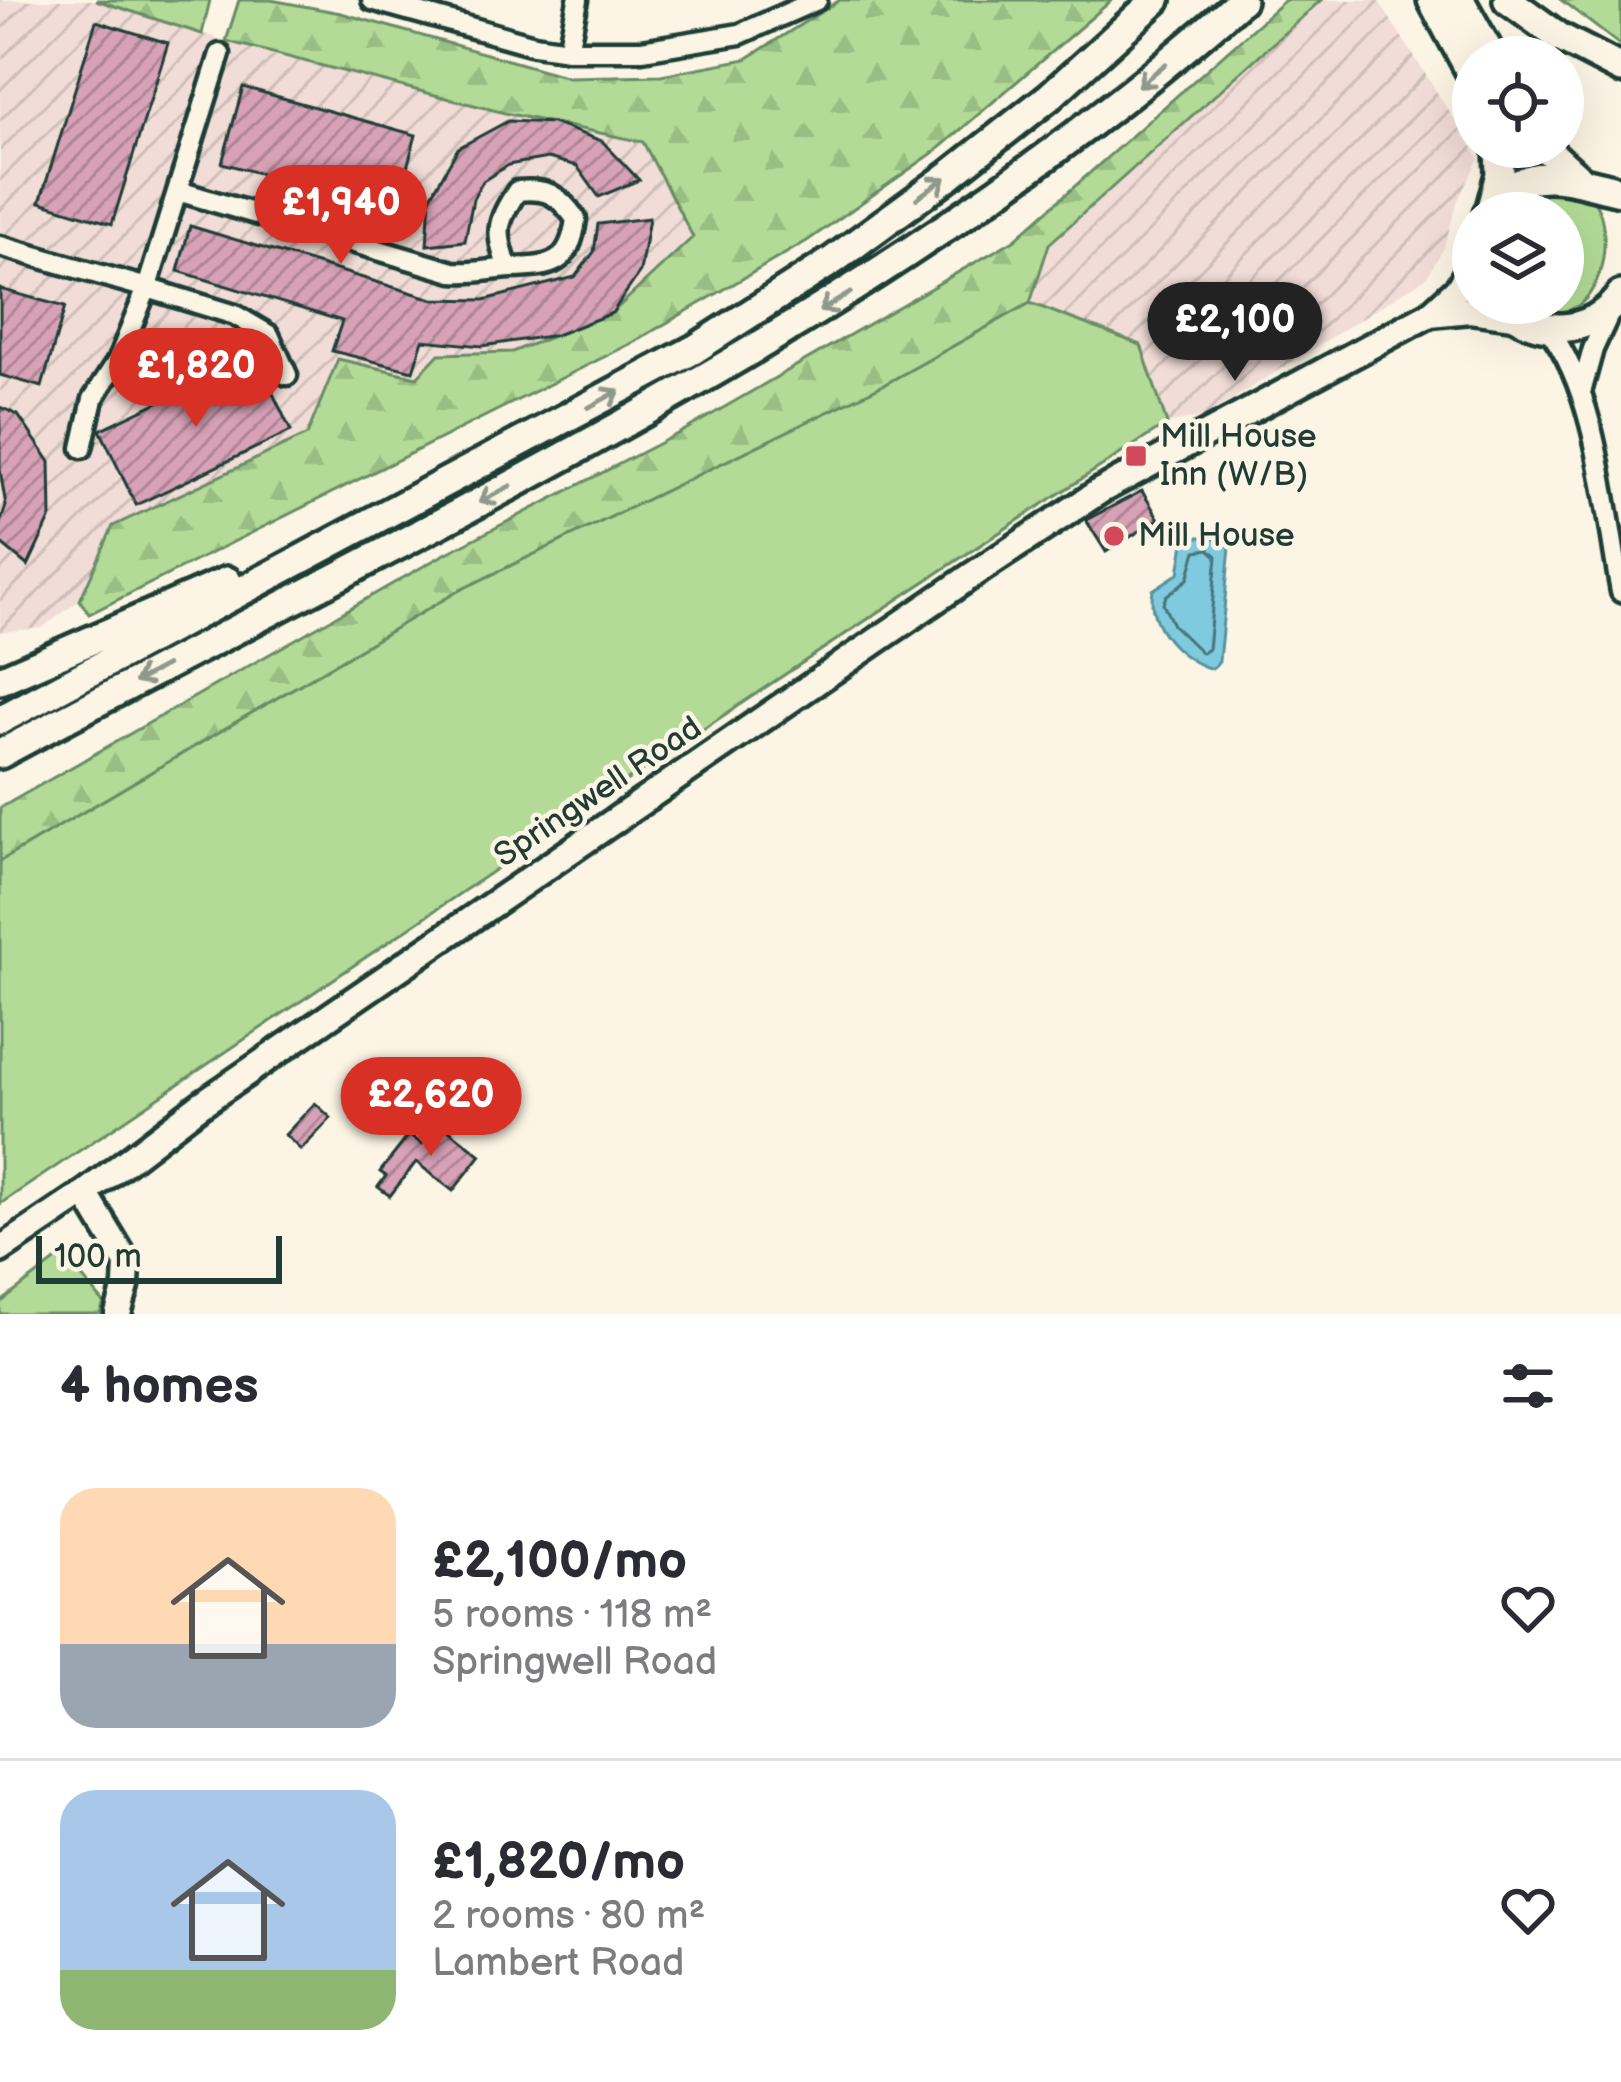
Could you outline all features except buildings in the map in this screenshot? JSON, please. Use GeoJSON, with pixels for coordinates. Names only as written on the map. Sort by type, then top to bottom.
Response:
{"type":"FeatureCollection","features":[{"type":"Feature","properties":{"kind":"highway"},"geometry":{"type":"LineString","coordinates":[[0,720],[695,349],[832,261],[1048,97],[1156,0]]}},
{"type":"Feature","properties":{"kind":"highway"},"geometry":{"type":"LineString","coordinates":[[0,754],[712,377],[835,302],[1123,98],[1241,0]]}},
{"type":"Feature","properties":{"kind":"highway"},"geometry":{"type":"LineString","coordinates":[[1432,0],[1452,37]]}},
{"type":"Feature","properties":{"kind":"highway"},"geometry":{"type":"LineString","coordinates":[[1460,0],[1480,36]]}},
{"type":"Feature","properties":{"kind":"highway"},"geometry":{"type":"LineString","coordinates":[[1508,0],[1559,37],[1621,70]]}},
{"type":"Feature","properties":{"kind":"highway"},"geometry":{"type":"LineString","coordinates":[[1505,192],[1536,177],[1598,185],[1621,211]]}},
{"type":"Feature","properties":{"kind":"highway"},"geometry":{"type":"LineString","coordinates":[[1537,324],[1548,329],[1579,326],[1617,300]]}},
{"type":"Feature","properties":{"kind":"highway"},"geometry":{"type":"LineString","coordinates":[[0,680],[389,513]]}},
{"type":"Feature","properties":{"kind":"highway"},"geometry":{"type":"LineString","coordinates":[[0,766],[94,703]]}},
{"type":"Feature","properties":{"kind":"main road"},"geometry":{"type":"LineString","coordinates":[[1430,314],[1452,293]]}},
{"type":"Feature","properties":{"kind":"main road"},"geometry":{"type":"LineString","coordinates":[[1430,314],[1452,312]]}},
{"type":"Feature","properties":{"kind":"main road","name":"Springwell Road"},"geometry":{"type":"LineString","coordinates":[[0,1250],[86,1193],[200,1105],[971,576],[1156,459],[1430,314]]}},
{"type":"Feature","properties":{"kind":"main road"},"geometry":{"type":"LineString","coordinates":[[86,1193],[126,1257],[128,1274],[118,1314]]}},
{"type":"Feature","properties":{"kind":"street"},"geometry":{"type":"LineString","coordinates":[[372,0],[568,50],[642,50],[740,34],[817,0]]}},
{"type":"Feature","properties":{"kind":"street"},"geometry":{"type":"LineString","coordinates":[[568,50],[578,0]]}},
{"type":"Feature","properties":{"kind":"street"},"geometry":{"type":"LineString","coordinates":[[82,448],[93,399],[118,360],[147,287],[220,54]]}},
{"type":"Feature","properties":{"kind":"street"},"geometry":{"type":"LineString","coordinates":[[178,191],[453,272],[482,274],[508,268],[532,270],[559,261],[573,244],[576,219],[562,200],[543,188],[517,191],[500,217],[499,243],[508,268]]}},
{"type":"Feature","properties":{"kind":"street"},"geometry":{"type":"LineString","coordinates":[[0,246],[235,315],[269,335],[287,375]]}},
{"type":"Feature","properties":{"kind":"street"},"geometry":{"type":"LineString","coordinates":[[1582,389],[1593,349],[1617,300]]}},
{"type":"Feature","properties":{"kind":"street"},"geometry":{"type":"LineString","coordinates":[[1548,329],[1566,353],[1582,389],[1621,592]]}},
{"type":"Feature","properties":{"kind":"shaded area"},"geometry":{"type":"Polygon","coordinates":[[[0,0],[96,0],[267,54],[643,142],[693,237],[612,313],[512,352],[439,354],[418,377],[338,359],[307,435],[113,525],[80,600],[42,628],[0,632],[0,0]]]}},
{"type":"Feature","properties":{"kind":"shaded area"},"geometry":{"type":"Polygon","coordinates":[[[1321,0],[1378,0],[1452,116],[1452,168],[1474,168],[1462,192],[1452,192],[1452,220],[1427,277],[1206,416],[1167,424],[1141,345],[1030,303],[1049,244],[1321,0]]]}},
{"type":"Feature","properties":{"kind":"green space"},"geometry":{"type":"Polygon","coordinates":[[[96,0],[210,0],[202,34],[96,0]]]}},
{"type":"Feature","properties":{"kind":"green space"},"geometry":{"type":"Polygon","coordinates":[[[239,0],[271,0],[341,13],[568,77],[661,75],[746,59],[840,0],[1112,0],[937,150],[807,241],[634,342],[89,614],[80,600],[113,526],[307,435],[338,359],[417,377],[439,354],[512,352],[612,313],[693,237],[643,142],[505,113],[226,41],[239,0]]]}},
{"type":"Feature","properties":{"kind":"green space"},"geometry":{"type":"Polygon","coordinates":[[[1285,0],[1321,0],[1049,244],[1030,303],[885,384],[458,591],[0,861],[0,808],[443,555],[685,430],[1014,240],[1285,0]]]}},
{"type":"Feature","properties":{"kind":"green space"},"geometry":{"type":"Polygon","coordinates":[[[1561,0],[1621,0],[1621,46],[1561,0]]]}},
{"type":"Feature","properties":{"kind":"green space"},"geometry":{"type":"Polygon","coordinates":[[[1543,188],[1576,192],[1533,192],[1543,188]]]}},
{"type":"Feature","properties":{"kind":"green space"},"geometry":{"type":"Polygon","coordinates":[[[1584,194],[1599,211],[1604,232],[1598,278],[1584,299],[1584,194]]]}},
{"type":"Feature","properties":{"kind":"green space"},"geometry":{"type":"Polygon","coordinates":[[[1030,303],[1141,345],[1167,424],[727,713],[0,1204],[0,861],[458,591],[885,384],[1030,303]]]}},
{"type":"Feature","properties":{"kind":"green space"},"geometry":{"type":"Polygon","coordinates":[[[63,1255],[104,1303],[100,1314],[0,1314],[0,1303],[63,1255]]]}},
{"type":"Feature","properties":{"kind":"water"},"geometry":{"type":"Polygon","coordinates":[[[1185,537],[1213,537],[1230,547],[1219,661],[1212,669],[1177,649],[1160,628],[1152,603],[1153,590],[1179,573],[1185,537]]]}},
{"type":"Feature","properties":{"kind":"place","name":"Mill House Inn (W/B)"},"geometry":{"type":"Point","coordinates":[1136,456]}},
{"type":"Feature","properties":{"kind":"place","name":"Mill House"},"geometry":{"type":"Point","coordinates":[1114,536]}}]}
